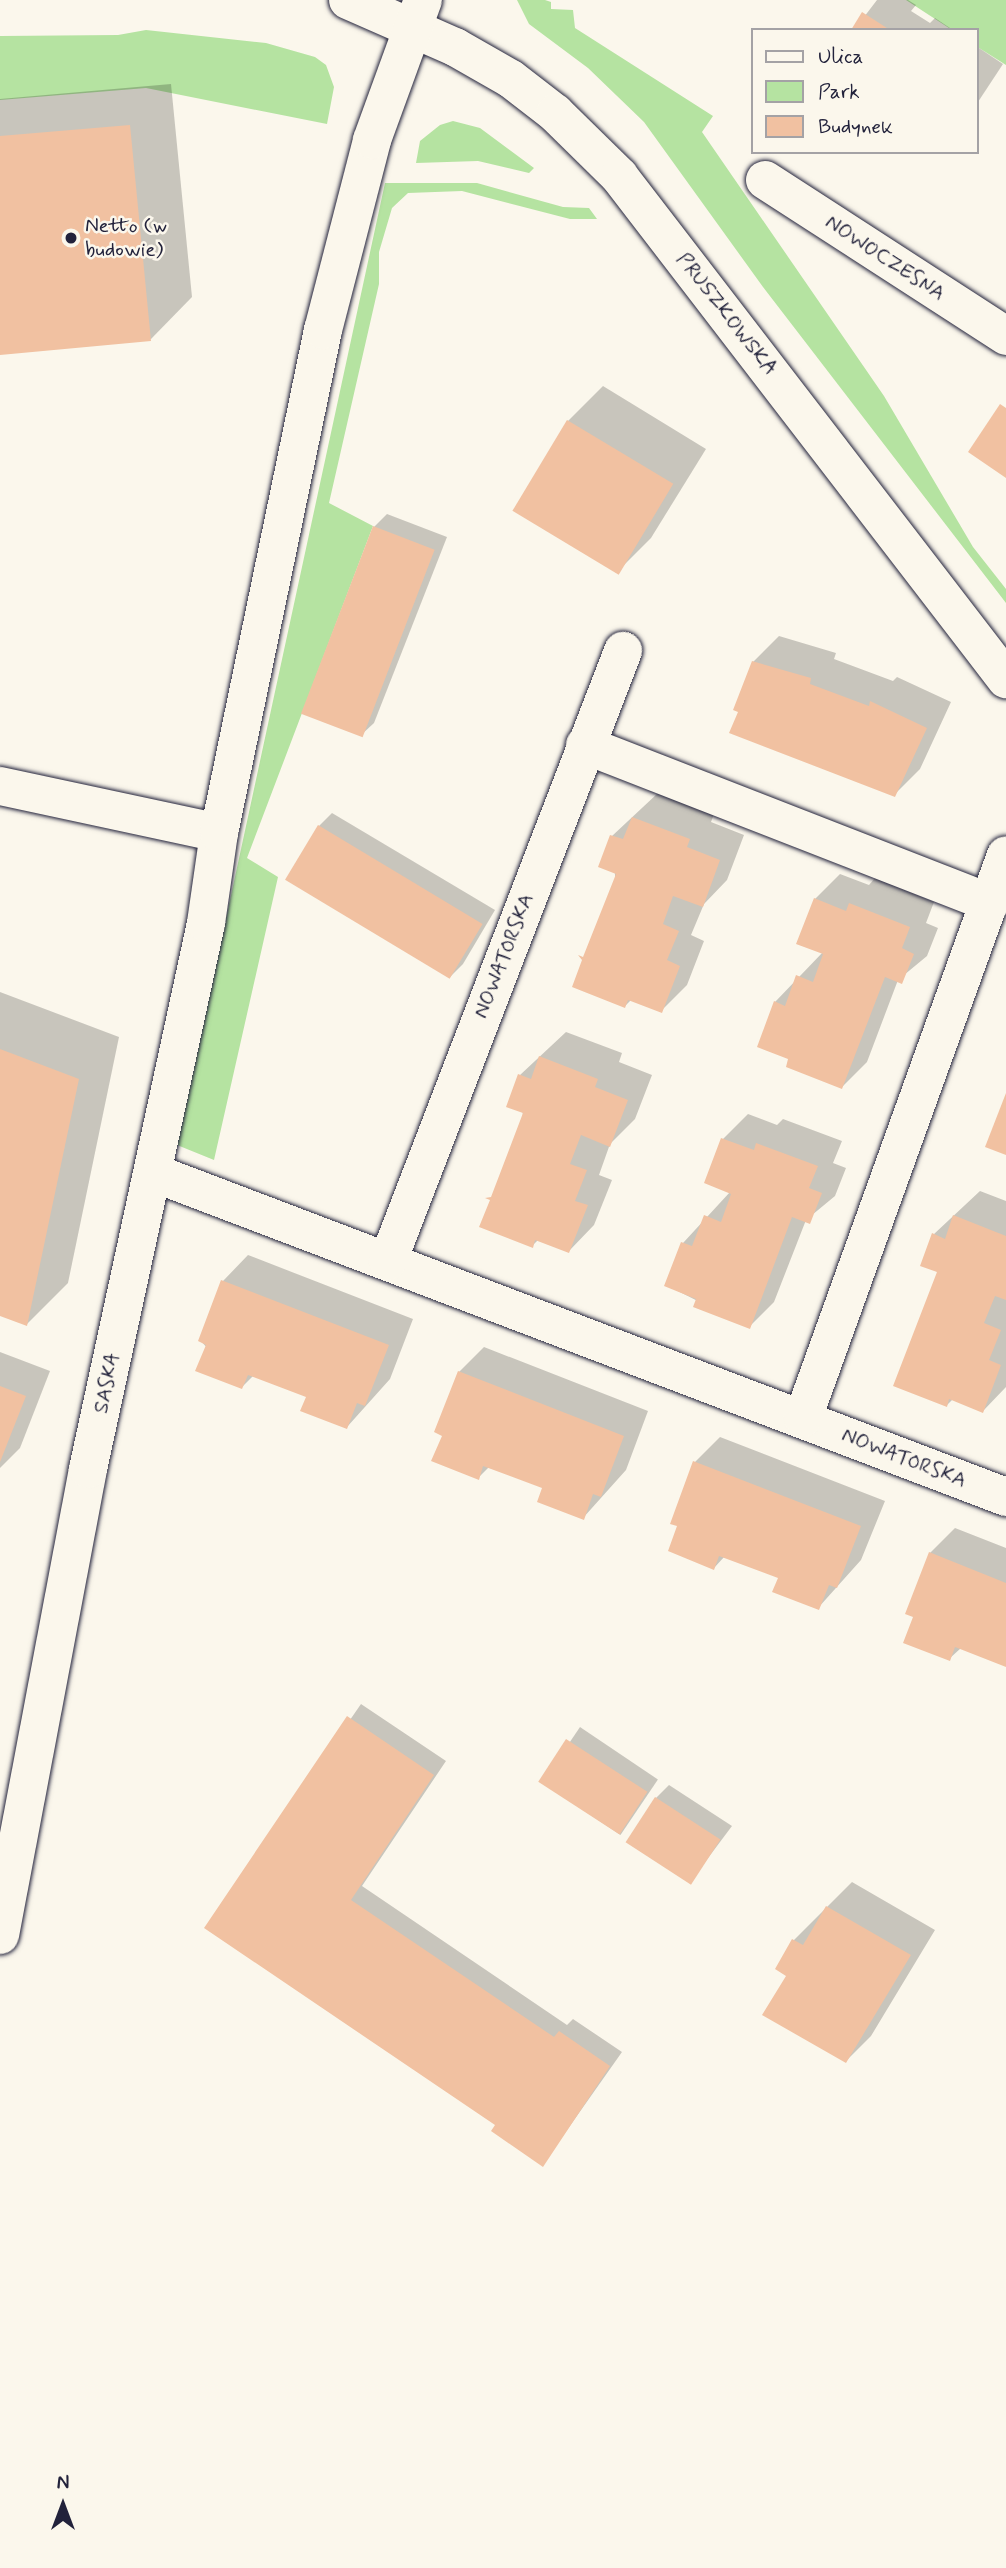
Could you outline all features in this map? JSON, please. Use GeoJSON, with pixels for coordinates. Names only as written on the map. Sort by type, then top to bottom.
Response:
{"type":"FeatureCollection","features":[{"type":"Feature","properties":{"kind":"street","name":"PRUSZKOWSKA"},"geometry":{"type":"LineString","coordinates":[[348,0],[418,13],[555,113],[619,176],[1006,679]]}},
{"type":"Feature","properties":{"kind":"street","name":"SASKA"},"geometry":{"type":"LineString","coordinates":[[0,1935],[89,1469],[206,923],[219,833],[323,330],[372,140],[418,13]]}},
{"type":"Feature","properties":{"kind":"street","name":"NOWOCZESNA"},"geometry":{"type":"LineString","coordinates":[[765,180],[1006,336]]}},
{"type":"Feature","properties":{"kind":"street","name":"NOWATORSKA"},"geometry":{"type":"LineString","coordinates":[[388,1261],[623,652]]}},
{"type":"Feature","properties":{"kind":"street"},"geometry":{"type":"LineString","coordinates":[[585,745],[990,903]]}},
{"type":"Feature","properties":{"kind":"street"},"geometry":{"type":"LineString","coordinates":[[0,786],[219,833]]}},
{"type":"Feature","properties":{"kind":"street"},"geometry":{"type":"LineString","coordinates":[[803,1418],[1006,855]]}},
{"type":"Feature","properties":{"kind":"street","name":"NOWATORSKA"},"geometry":{"type":"LineString","coordinates":[[154,1173],[1006,1497]]}},
{"type":"Feature","properties":{"kind":"green space"},"geometry":{"type":"Polygon","coordinates":[[[517,0],[545,0],[551,2],[551,9],[573,10],[575,28],[713,116],[702,132],[884,396],[973,547],[1006,589],[1006,603],[763,287],[644,122],[588,68],[529,24],[517,0]]]}},
{"type":"Feature","properties":{"kind":"green space"},"geometry":{"type":"Polygon","coordinates":[[[906,0],[1006,0],[1006,65],[978,47],[978,28],[949,28],[906,0]]]}},
{"type":"Feature","properties":{"kind":"green space"},"geometry":{"type":"Polygon","coordinates":[[[146,30],[266,43],[315,57],[326,65],[334,87],[327,124],[146,88],[0,100],[0,36],[118,35],[146,30]]]}},
{"type":"Feature","properties":{"kind":"green space"},"geometry":{"type":"Polygon","coordinates":[[[453,121],[480,128],[534,168],[529,173],[478,161],[416,163],[420,141],[440,125],[453,121]]]}},
{"type":"Feature","properties":{"kind":"green space"},"geometry":{"type":"Polygon","coordinates":[[[385,183],[477,183],[563,207],[589,208],[597,219],[570,219],[462,191],[408,193],[392,208],[379,252],[379,284],[329,503],[373,526],[247,858],[278,877],[214,1160],[177,1145],[385,183]]]}},
{"type":"Feature","properties":{"kind":"building"},"geometry":{"type":"Polygon","coordinates":[[[862,12],[887,28],[852,28],[862,12]]]}},
{"type":"Feature","properties":{"kind":"building","name":"Netto (w budowie)"},"geometry":{"type":"Polygon","coordinates":[[[130,125],[151,341],[0,355],[0,136],[130,125]]]}},
{"type":"Feature","properties":{"kind":"building"},"geometry":{"type":"Polygon","coordinates":[[[1000,404],[1006,408],[1006,478],[968,452],[1000,404]]]}},
{"type":"Feature","properties":{"kind":"building"},"geometry":{"type":"Polygon","coordinates":[[[567,420],[673,484],[619,575],[512,511],[567,420]]]}},
{"type":"Feature","properties":{"kind":"building"},"geometry":{"type":"Polygon","coordinates":[[[373,526],[435,550],[363,737],[301,714],[373,526]]]}},
{"type":"Feature","properties":{"kind":"building"},"geometry":{"type":"Polygon","coordinates":[[[752,661],[811,678],[810,684],[869,706],[870,701],[927,728],[895,797],[729,733],[738,712],[733,710],[752,661]]]}},
{"type":"Feature","properties":{"kind":"building"},"geometry":{"type":"Polygon","coordinates":[[[632,817],[690,839],[687,847],[720,860],[703,907],[673,896],[663,924],[679,931],[667,960],[680,966],[662,1013],[628,1000],[625,1008],[572,987],[582,960],[578,955],[583,957],[616,874],[598,867],[610,835],[623,839],[632,817]]]}},
{"type":"Feature","properties":{"kind":"building"},"geometry":{"type":"Polygon","coordinates":[[[318,825],[483,924],[450,979],[285,880],[318,825]]]}},
{"type":"Feature","properties":{"kind":"building"},"geometry":{"type":"Polygon","coordinates":[[[814,898],[846,911],[849,903],[910,927],[902,948],[914,954],[902,984],[885,977],[842,1089],[786,1067],[788,1059],[757,1047],[774,1001],[785,1006],[796,975],[813,982],[823,954],[796,944],[814,898]]]}},
{"type":"Feature","properties":{"kind":"building"},"geometry":{"type":"Polygon","coordinates":[[[0,1049],[79,1079],[27,1326],[0,1316],[0,1049]]]}},
{"type":"Feature","properties":{"kind":"building"},"geometry":{"type":"Polygon","coordinates":[[[539,1056],[598,1079],[595,1087],[628,1100],[610,1147],[581,1135],[570,1164],[587,1170],[575,1201],[588,1205],[569,1253],[535,1240],[533,1248],[479,1227],[490,1200],[485,1198],[491,1197],[523,1113],[506,1107],[518,1074],[531,1079],[539,1056]]]}},
{"type":"Feature","properties":{"kind":"building"},"geometry":{"type":"Polygon","coordinates":[[[1006,1093],[1006,1155],[985,1147],[1006,1093]]]}},
{"type":"Feature","properties":{"kind":"building"},"geometry":{"type":"Polygon","coordinates":[[[721,1138],[754,1150],[756,1143],[818,1166],[809,1188],[822,1193],[810,1224],[792,1217],[750,1329],[693,1307],[696,1299],[664,1286],[681,1242],[692,1246],[704,1215],[721,1222],[731,1194],[704,1183],[721,1138]]]}},
{"type":"Feature","properties":{"kind":"building"},"geometry":{"type":"Polygon","coordinates":[[[953,1215],[1006,1236],[1006,1300],[995,1296],[984,1323],[1001,1330],[989,1360],[1001,1365],[983,1413],[949,1399],[947,1407],[893,1386],[937,1272],[920,1266],[932,1233],[945,1239],[953,1215]]]}},
{"type":"Feature","properties":{"kind":"building"},"geometry":{"type":"Polygon","coordinates":[[[221,1280],[389,1345],[365,1406],[357,1403],[347,1429],[300,1411],[306,1397],[248,1375],[242,1389],[195,1371],[206,1345],[198,1341],[221,1280]]]}},
{"type":"Feature","properties":{"kind":"building"},"geometry":{"type":"Polygon","coordinates":[[[458,1371],[624,1436],[601,1497],[593,1494],[584,1520],[537,1502],[542,1488],[483,1466],[479,1480],[431,1461],[442,1436],[434,1432],[458,1371]]]}},
{"type":"Feature","properties":{"kind":"building"},"geometry":{"type":"Polygon","coordinates":[[[0,1386],[26,1396],[0,1462],[0,1386]]]}},
{"type":"Feature","properties":{"kind":"building"},"geometry":{"type":"Polygon","coordinates":[[[693,1461],[861,1526],[837,1588],[829,1585],[819,1610],[772,1592],[778,1578],[719,1556],[714,1570],[668,1551],[677,1526],[670,1524],[693,1461]]]}},
{"type":"Feature","properties":{"kind":"building"},"geometry":{"type":"Polygon","coordinates":[[[929,1552],[1006,1583],[1006,1667],[955,1647],[950,1661],[903,1643],[913,1617],[905,1614],[929,1552]]]}},
{"type":"Feature","properties":{"kind":"building"},"geometry":{"type":"Polygon","coordinates":[[[347,1716],[434,1775],[351,1900],[554,2037],[559,2031],[610,2066],[543,2167],[491,2131],[495,2125],[204,1928],[347,1716]]]}},
{"type":"Feature","properties":{"kind":"building"},"geometry":{"type":"Polygon","coordinates":[[[566,1739],[647,1792],[620,1835],[538,1782],[566,1739]]]}},
{"type":"Feature","properties":{"kind":"building"},"geometry":{"type":"Polygon","coordinates":[[[655,1797],[720,1839],[691,1885],[626,1842],[655,1797]]]}},
{"type":"Feature","properties":{"kind":"building"},"geometry":{"type":"Polygon","coordinates":[[[826,1906],[911,1955],[846,2063],[762,2015],[786,1976],[775,1969],[792,1939],[803,1945],[826,1906]]]}},
{"type":"Feature","properties":{"kind":"place","name":"Netto (w budowie)"},"geometry":{"type":"Point","coordinates":[71,238]}}]}
